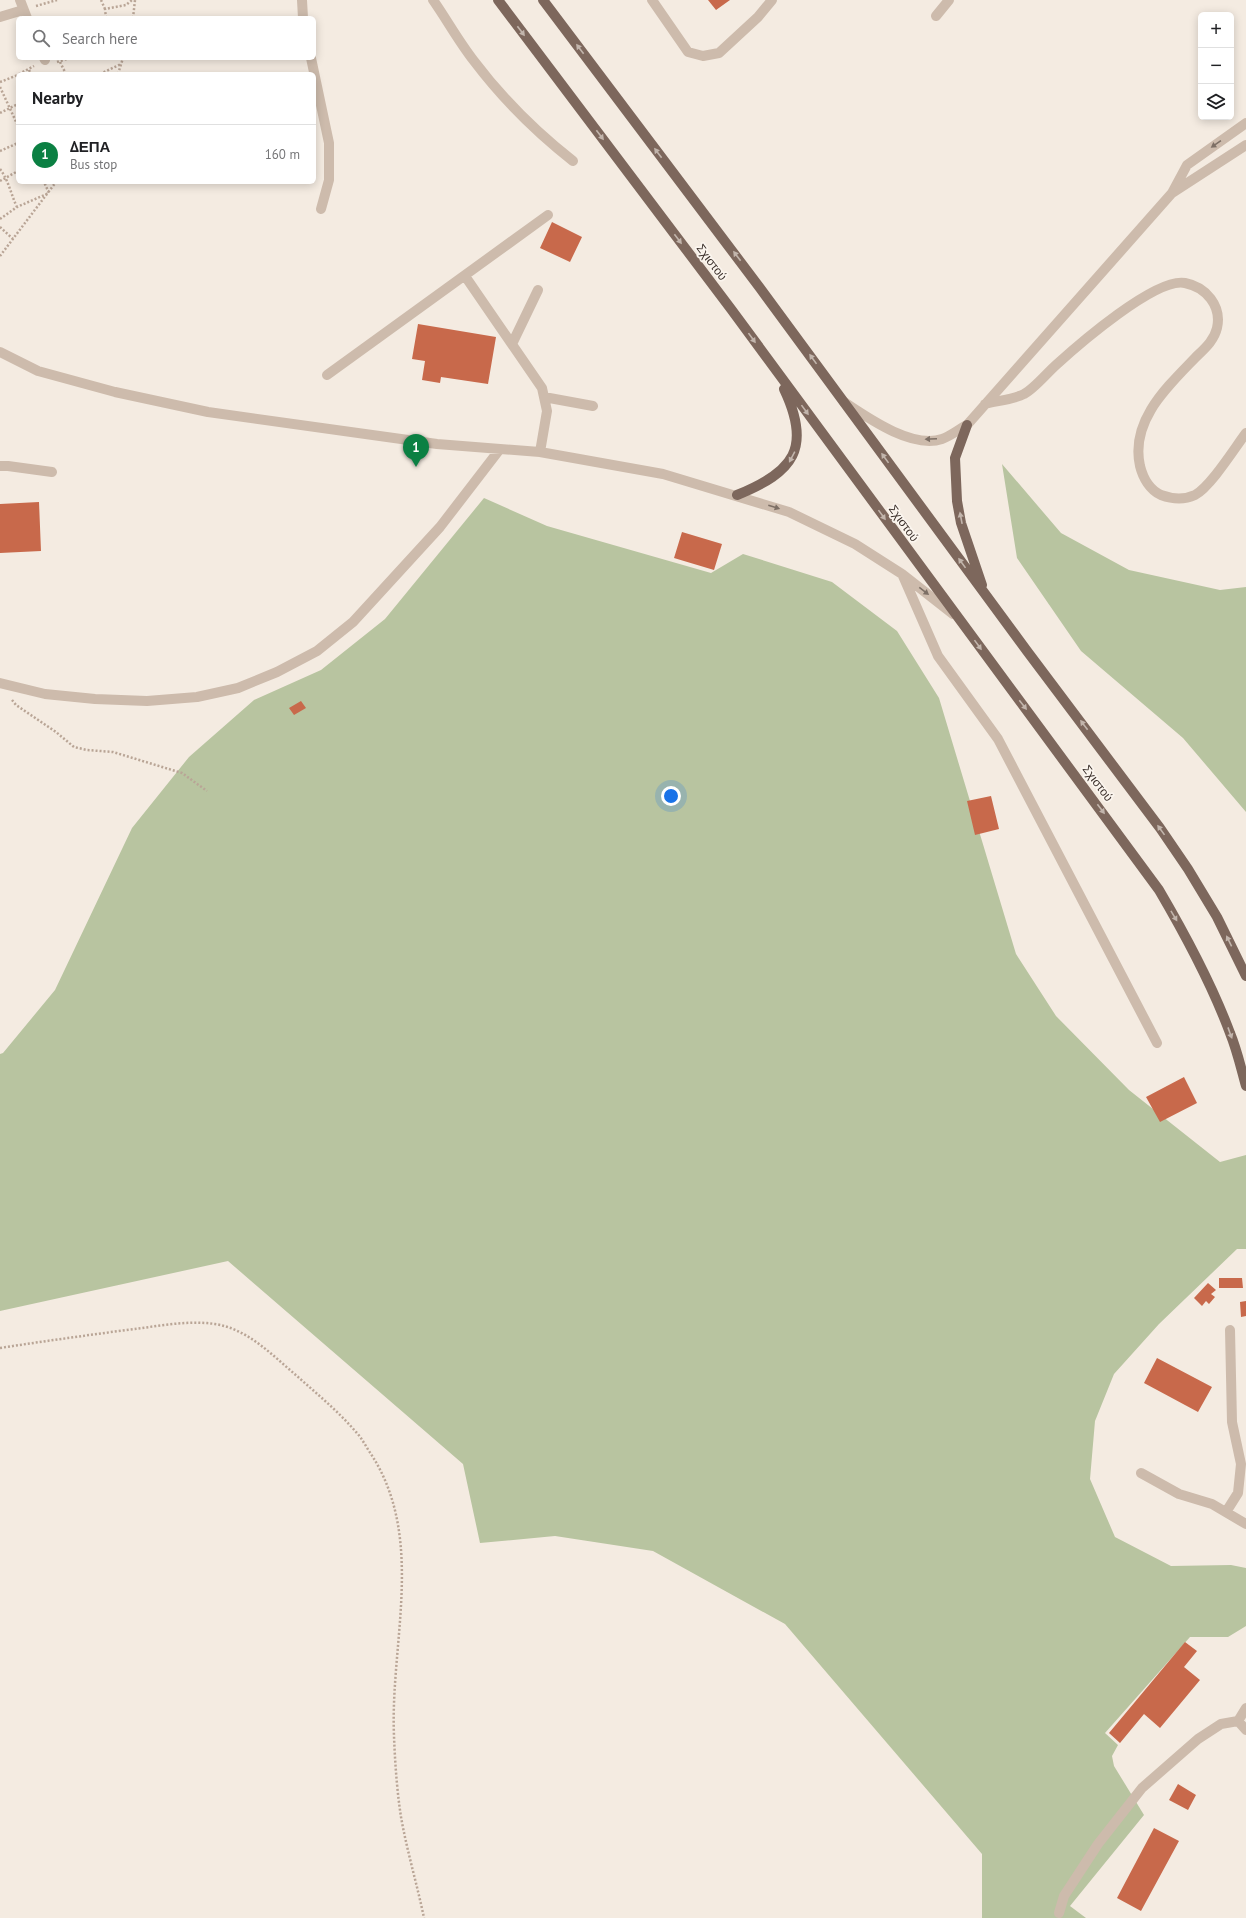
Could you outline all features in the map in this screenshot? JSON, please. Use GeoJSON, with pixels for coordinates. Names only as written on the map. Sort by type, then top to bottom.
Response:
{"type":"FeatureCollection","features":[{"type":"Feature","properties":{"kind":"main road","name":"Σχιστού"},"geometry":{"type":"LineString","coordinates":[[498,0],[774,367],[1121,836],[1159,890],[1188,938],[1213,990],[1231,1034],[1246,1086]]}},
{"type":"Feature","properties":{"kind":"main road","name":"Σχιστού"},"geometry":{"type":"LineString","coordinates":[[543,0],[760,288],[985,595],[1086,728],[1188,869],[1217,917],[1246,976]]}},
{"type":"Feature","properties":{"kind":"main road"},"geometry":{"type":"LineString","coordinates":[[737,495],[758,487],[784,469],[796,450],[798,432],[791,404],[774,367]]}},
{"type":"Feature","properties":{"kind":"main road"},"geometry":{"type":"LineString","coordinates":[[967,425],[955,458],[957,501],[962,523],[985,595]]}},
{"type":"Feature","properties":{"kind":"street"},"geometry":{"type":"LineString","coordinates":[[0,17],[25,14],[20,0]]}},
{"type":"Feature","properties":{"kind":"street"},"geometry":{"type":"LineString","coordinates":[[302,0],[303,16]]}},
{"type":"Feature","properties":{"kind":"street"},"geometry":{"type":"LineString","coordinates":[[433,0],[473,61],[509,102],[552,145],[573,161]]}},
{"type":"Feature","properties":{"kind":"street"},"geometry":{"type":"LineString","coordinates":[[652,0],[688,52],[703,56],[718,53],[758,17],[772,0]]}},
{"type":"Feature","properties":{"kind":"street"},"geometry":{"type":"LineString","coordinates":[[936,16],[949,0]]}},
{"type":"Feature","properties":{"kind":"street"},"geometry":{"type":"LineString","coordinates":[[311,60],[314,72]]}},
{"type":"Feature","properties":{"kind":"street"},"geometry":{"type":"LineString","coordinates":[[316,82],[329,143],[329,180],[321,209]]}},
{"type":"Feature","properties":{"kind":"street"},"geometry":{"type":"LineString","coordinates":[[844,402],[884,428],[917,440],[942,439],[967,425],[1172,193],[1187,165],[1246,123]]}},
{"type":"Feature","properties":{"kind":"street"},"geometry":{"type":"LineString","coordinates":[[1172,193],[1246,145]]}},
{"type":"Feature","properties":{"kind":"street"},"geometry":{"type":"LineString","coordinates":[[327,375],[548,215]]}},
{"type":"Feature","properties":{"kind":"street"},"geometry":{"type":"LineString","coordinates":[[464,276],[542,388],[547,412],[540,452]]}},
{"type":"Feature","properties":{"kind":"street"},"geometry":{"type":"LineString","coordinates":[[985,404],[1024,394],[1113,318],[1170,283],[1184,283],[1196,286],[1207,294],[1216,310],[1217,328],[1213,339],[1173,380],[1152,406],[1146,420],[1138,449],[1142,474],[1149,485],[1158,493],[1170,498],[1182,498],[1194,495],[1204,488],[1246,433]]}},
{"type":"Feature","properties":{"kind":"street"},"geometry":{"type":"LineString","coordinates":[[512,344],[538,290]]}},
{"type":"Feature","properties":{"kind":"street"},"geometry":{"type":"LineString","coordinates":[[0,352],[38,371],[115,392],[208,412],[437,444],[540,452],[663,474],[737,495],[789,512],[855,544],[902,574],[957,616]]}},
{"type":"Feature","properties":{"kind":"street"},"geometry":{"type":"LineString","coordinates":[[544,397],[593,406]]}},
{"type":"Feature","properties":{"kind":"street"},"geometry":{"type":"LineString","coordinates":[[0,683],[45,694],[95,699],[147,700],[197,697],[238,688],[277,672],[317,651],[353,622],[440,527],[500,449]]}},
{"type":"Feature","properties":{"kind":"street"},"geometry":{"type":"LineString","coordinates":[[0,466],[52,472]]}},
{"type":"Feature","properties":{"kind":"street"},"geometry":{"type":"LineString","coordinates":[[902,574],[938,656],[998,739],[1156,1043]]}},
{"type":"Feature","properties":{"kind":"street"},"geometry":{"type":"LineString","coordinates":[[1226,1512],[1238,1493],[1241,1464],[1232,1422],[1230,1330]]}},
{"type":"Feature","properties":{"kind":"street"},"geometry":{"type":"LineString","coordinates":[[1141,1473],[1179,1494],[1212,1504],[1246,1524]]}},
{"type":"Feature","properties":{"kind":"street"},"geometry":{"type":"LineString","coordinates":[[1238,1722],[1246,1708]]}},
{"type":"Feature","properties":{"kind":"street"},"geometry":{"type":"LineString","coordinates":[[1238,1722],[1246,1730]]}},
{"type":"Feature","properties":{"kind":"street"},"geometry":{"type":"LineString","coordinates":[[1059,1913],[1064,1896],[1098,1844],[1142,1788],[1198,1739],[1221,1724],[1238,1722]]}},
{"type":"Feature","properties":{"kind":"path"},"geometry":{"type":"LineString","coordinates":[[25,14],[57,0]]}},
{"type":"Feature","properties":{"kind":"path"},"geometry":{"type":"LineString","coordinates":[[101,0],[105,9],[106,16]]}},
{"type":"Feature","properties":{"kind":"path"},"geometry":{"type":"LineString","coordinates":[[105,9],[126,5],[132,0]]}},
{"type":"Feature","properties":{"kind":"path"},"geometry":{"type":"LineString","coordinates":[[133,16],[135,0]]}},
{"type":"Feature","properties":{"kind":"path"},"geometry":{"type":"LineString","coordinates":[[119,72],[122,60]]}},
{"type":"Feature","properties":{"kind":"path"},"geometry":{"type":"LineString","coordinates":[[60,62],[65,72]]}},
{"type":"Feature","properties":{"kind":"path"},"geometry":{"type":"LineString","coordinates":[[104,72],[121,64]]}},
{"type":"Feature","properties":{"kind":"path"},"geometry":{"type":"LineString","coordinates":[[0,82],[16,75]]}},
{"type":"Feature","properties":{"kind":"path"},"geometry":{"type":"LineString","coordinates":[[0,86],[16,122]]}},
{"type":"Feature","properties":{"kind":"path"},"geometry":{"type":"LineString","coordinates":[[0,113],[16,105]]}},
{"type":"Feature","properties":{"kind":"path"},"geometry":{"type":"LineString","coordinates":[[0,151],[16,144]]}},
{"type":"Feature","properties":{"kind":"path"},"geometry":{"type":"LineString","coordinates":[[0,169],[6,178],[11,195],[17,207]]}},
{"type":"Feature","properties":{"kind":"path"},"geometry":{"type":"LineString","coordinates":[[0,181],[16,172]]}},
{"type":"Feature","properties":{"kind":"path"},"geometry":{"type":"LineString","coordinates":[[45,184],[49,193]]}},
{"type":"Feature","properties":{"kind":"path"},"geometry":{"type":"LineString","coordinates":[[0,256],[55,184]]}},
{"type":"Feature","properties":{"kind":"path"},"geometry":{"type":"LineString","coordinates":[[0,219],[17,207],[49,193]]}},
{"type":"Feature","properties":{"kind":"path"},"geometry":{"type":"LineString","coordinates":[[0,227],[13,239]]}},
{"type":"Feature","properties":{"kind":"path"},"geometry":{"type":"LineString","coordinates":[[8,694],[16,705],[56,732],[74,747],[87,750],[113,752],[182,773],[208,791]]}},
{"type":"Feature","properties":{"kind":"path"},"geometry":{"type":"LineString","coordinates":[[0,1348],[180,1323],[220,1325],[234,1329],[256,1342],[323,1399],[357,1433],[381,1470],[398,1517],[402,1549],[403,1576],[395,1688],[394,1735],[401,1816],[424,1918]]}},
{"type":"Feature","properties":{"kind":"green space"},"geometry":{"type":"Polygon","coordinates":[[[1002,464],[1061,533],[1129,570],[1220,590],[1246,587],[1246,812],[1183,738],[1081,651],[1017,558],[1002,464]]]}},
{"type":"Feature","properties":{"kind":"green space"},"geometry":{"type":"Polygon","coordinates":[[[484,498],[547,526],[711,573],[743,554],[832,582],[897,631],[939,698],[1016,954],[1056,1016],[1129,1090],[1220,1162],[1246,1155],[1246,1249],[1237,1249],[1159,1324],[1114,1374],[1095,1421],[1090,1479],[1115,1537],[1171,1566],[1231,1565],[1246,1568],[1246,1626],[1228,1637],[1190,1637],[1105,1733],[1118,1745],[1112,1756],[1114,1766],[1144,1815],[1070,1906],[1086,1918],[982,1918],[982,1854],[785,1624],[653,1551],[555,1536],[480,1543],[463,1464],[228,1261],[0,1311],[0,1054],[3,1053],[55,990],[132,828],[189,757],[254,700],[321,670],[385,619],[484,498]]]}},
{"type":"Feature","properties":{"kind":"building"},"geometry":{"type":"Polygon","coordinates":[[[708,0],[730,0],[716,10],[708,0]]]}},
{"type":"Feature","properties":{"kind":"building"},"geometry":{"type":"Polygon","coordinates":[[[552,222],[582,237],[570,262],[540,248],[552,222]]]}},
{"type":"Feature","properties":{"kind":"building"},"geometry":{"type":"Polygon","coordinates":[[[418,324],[496,337],[488,384],[441,377],[440,383],[422,380],[425,361],[412,359],[418,324]]]}},
{"type":"Feature","properties":{"kind":"building"},"geometry":{"type":"Polygon","coordinates":[[[39,502],[41,551],[0,553],[0,504],[39,502]]]}},
{"type":"Feature","properties":{"kind":"building"},"geometry":{"type":"Polygon","coordinates":[[[682,532],[722,544],[714,570],[674,558],[682,532]]]}},
{"type":"Feature","properties":{"kind":"building"},"geometry":{"type":"Polygon","coordinates":[[[301,701],[306,708],[294,715],[289,708],[301,701]]]}},
{"type":"Feature","properties":{"kind":"building"},"geometry":{"type":"Polygon","coordinates":[[[991,796],[999,829],[975,835],[967,801],[991,796]]]}},
{"type":"Feature","properties":{"kind":"building"},"geometry":{"type":"Polygon","coordinates":[[[1184,1077],[1197,1103],[1160,1122],[1146,1097],[1184,1077]]]}},
{"type":"Feature","properties":{"kind":"building"},"geometry":{"type":"Polygon","coordinates":[[[1219,1278],[1242,1278],[1243,1288],[1219,1288],[1219,1278]]]}},
{"type":"Feature","properties":{"kind":"building"},"geometry":{"type":"Polygon","coordinates":[[[1208,1283],[1216,1290],[1211,1294],[1215,1297],[1209,1304],[1206,1301],[1202,1306],[1194,1298],[1208,1283]]]}},
{"type":"Feature","properties":{"kind":"building"},"geometry":{"type":"Polygon","coordinates":[[[1246,1301],[1246,1316],[1241,1317],[1240,1302],[1246,1301]]]}},
{"type":"Feature","properties":{"kind":"building"},"geometry":{"type":"Polygon","coordinates":[[[1157,1358],[1212,1387],[1198,1412],[1144,1383],[1157,1358]]]}},
{"type":"Feature","properties":{"kind":"building"},"geometry":{"type":"Polygon","coordinates":[[[1185,1642],[1197,1651],[1184,1667],[1200,1680],[1160,1728],[1144,1714],[1120,1743],[1109,1733],[1185,1642]]]}},
{"type":"Feature","properties":{"kind":"building"},"geometry":{"type":"Polygon","coordinates":[[[1178,1784],[1196,1795],[1188,1810],[1169,1800],[1178,1784]]]}},
{"type":"Feature","properties":{"kind":"building"},"geometry":{"type":"Polygon","coordinates":[[[1154,1828],[1179,1841],[1141,1911],[1117,1898],[1154,1828]]]}},
{"type":"Feature","properties":{"kind":"place","name":"ΔΕΠΑ"},"geometry":{"type":"Point","coordinates":[416,467]}}]}
